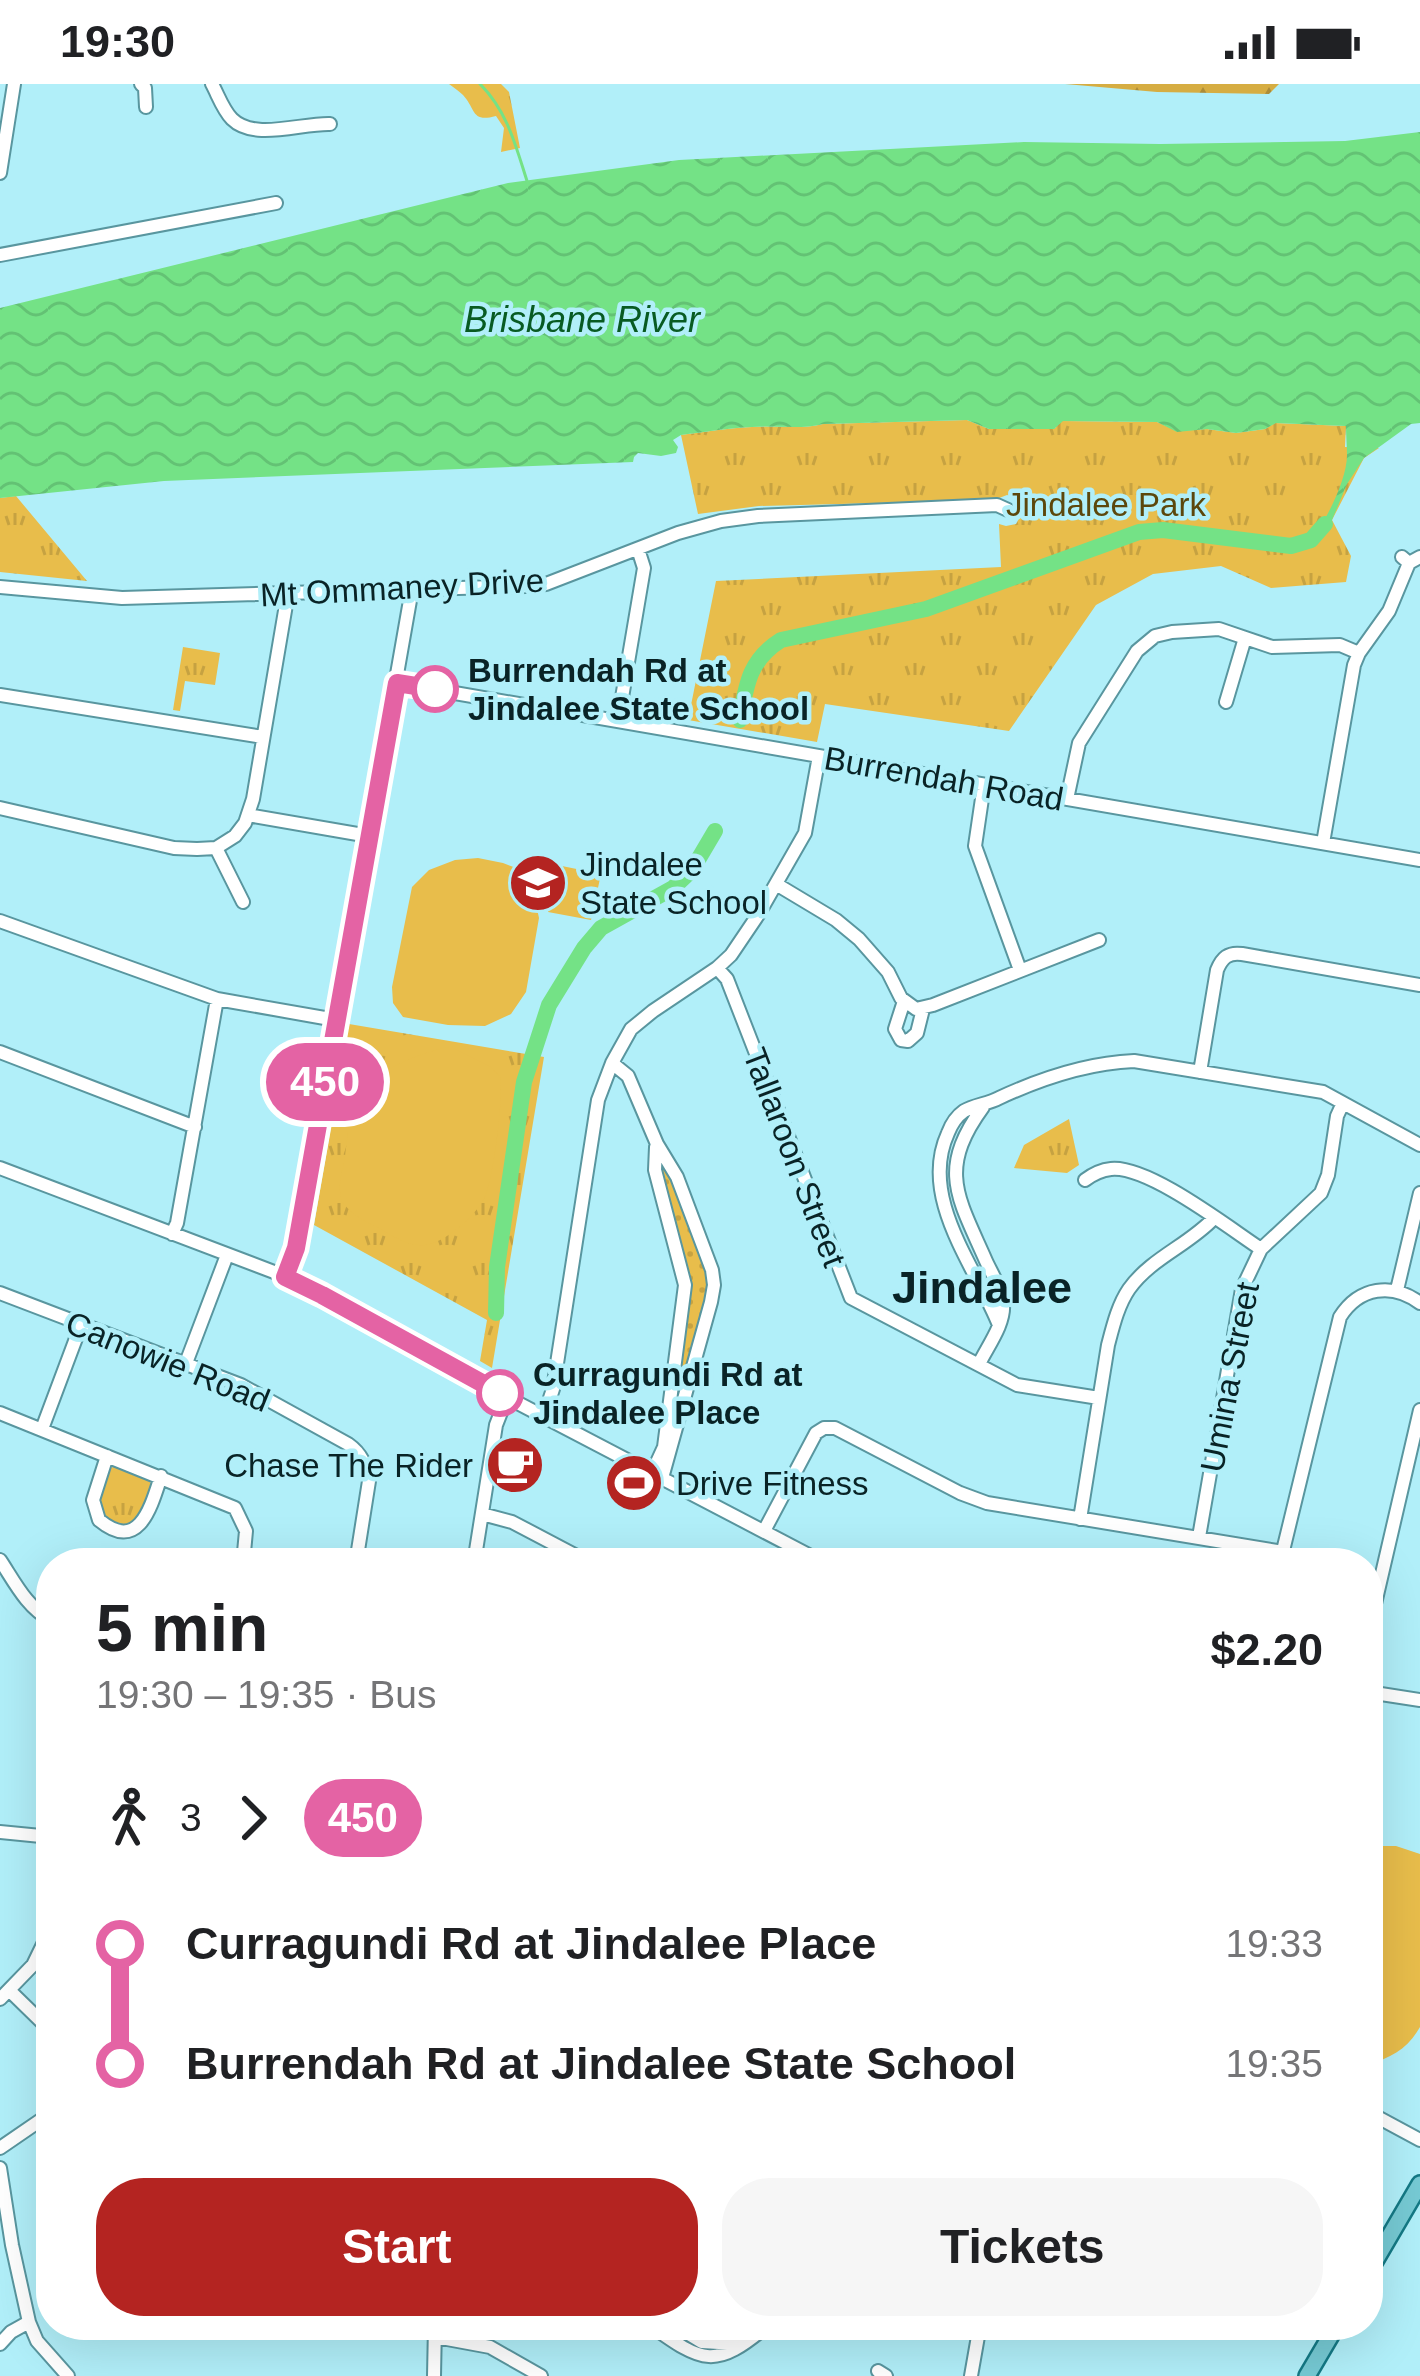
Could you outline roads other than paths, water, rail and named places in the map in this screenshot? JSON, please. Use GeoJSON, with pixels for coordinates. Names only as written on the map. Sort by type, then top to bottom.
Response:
{"type":"FeatureCollection","features":[{"type":"Feature","properties":{"kind":"main road"},"geometry":{"type":"LineString","coordinates":[[1383,2247],[1420,2184]]}},
{"type":"Feature","properties":{"kind":"main road"},"geometry":{"type":"LineString","coordinates":[[1307,2376],[1328,2340]]}},
{"type":"Feature","properties":{"kind":"street"},"geometry":{"type":"LineString","coordinates":[[0,173],[14,84]]}},
{"type":"Feature","properties":{"kind":"street"},"geometry":{"type":"LineString","coordinates":[[140,84],[145,88],[146,107]]}},
{"type":"Feature","properties":{"kind":"street"},"geometry":{"type":"LineString","coordinates":[[212,84],[237,124],[271,132],[306,123],[330,124]]}},
{"type":"Feature","properties":{"kind":"street"},"geometry":{"type":"LineString","coordinates":[[0,255],[276,203]]}},
{"type":"Feature","properties":{"kind":"street","name":"Mt Ommaney Drive"},"geometry":{"type":"LineString","coordinates":[[0,586],[122,598],[546,584],[690,530],[735,519],[997,505],[1008,510]]}},
{"type":"Feature","properties":{"kind":"street"},"geometry":{"type":"LineString","coordinates":[[618,721],[644,568],[638,549]]}},
{"type":"Feature","properties":{"kind":"street"},"geometry":{"type":"LineString","coordinates":[[1323,843],[1352,671],[1389,611],[1410,559]]}},
{"type":"Feature","properties":{"kind":"street"},"geometry":{"type":"LineString","coordinates":[[285,1277],[296,1248],[412,589]]}},
{"type":"Feature","properties":{"kind":"street"},"geometry":{"type":"LineString","coordinates":[[0,808],[174,848],[215,848],[235,836],[254,799],[288,593]]}},
{"type":"Feature","properties":{"kind":"street"},"geometry":{"type":"LineString","coordinates":[[1067,799],[1079,743],[1142,644],[1155,636],[1219,629],[1278,647],[1340,645],[1359,653]]}},
{"type":"Feature","properties":{"kind":"street"},"geometry":{"type":"LineString","coordinates":[[1226,702],[1245,638]]}},
{"type":"Feature","properties":{"kind":"street","name":"Burrendah Road"},"geometry":{"type":"LineString","coordinates":[[397,683],[1420,860]]}},
{"type":"Feature","properties":{"kind":"street"},"geometry":{"type":"LineString","coordinates":[[0,695],[263,737]]}},
{"type":"Feature","properties":{"kind":"street"},"geometry":{"type":"LineString","coordinates":[[544,1416],[553,1389],[598,1100],[612,1063],[634,1027],[731,955],[805,833],[819,756]]}},
{"type":"Feature","properties":{"kind":"street"},"geometry":{"type":"LineString","coordinates":[[984,784],[975,846],[1020,970]]}},
{"type":"Feature","properties":{"kind":"street"},"geometry":{"type":"LineString","coordinates":[[248,815],[369,836]]}},
{"type":"Feature","properties":{"kind":"street"},"geometry":{"type":"LineString","coordinates":[[215,848],[242,902]]}},
{"type":"Feature","properties":{"kind":"street"},"geometry":{"type":"LineString","coordinates":[[776,884],[859,939],[914,1008],[923,1009],[1099,940]]}},
{"type":"Feature","properties":{"kind":"street"},"geometry":{"type":"LineString","coordinates":[[0,921],[217,999],[336,1021]]}},
{"type":"Feature","properties":{"kind":"street"},"geometry":{"type":"LineString","coordinates":[[1200,1072],[1217,970],[1228,955],[1420,985]]}},
{"type":"Feature","properties":{"kind":"street","name":"Tallaroon Street"},"geometry":{"type":"LineString","coordinates":[[717,968],[727,980],[851,1298],[1017,1385],[1099,1398]]}},
{"type":"Feature","properties":{"kind":"street"},"geometry":{"type":"LineString","coordinates":[[172,1234],[217,999]]}},
{"type":"Feature","properties":{"kind":"street"},"geometry":{"type":"LineString","coordinates":[[904,1001],[895,1029],[903,1040],[915,1036],[923,1009]]}},
{"type":"Feature","properties":{"kind":"street"},"geometry":{"type":"LineString","coordinates":[[0,1052],[195,1127]]}},
{"type":"Feature","properties":{"kind":"street"},"geometry":{"type":"LineString","coordinates":[[979,1364],[999,1325],[1003,1301],[956,1191],[954,1173],[963,1136],[983,1106],[1057,1075],[1112,1062],[1155,1063],[1323,1093],[1420,1145]]}},
{"type":"Feature","properties":{"kind":"street"},"geometry":{"type":"LineString","coordinates":[[612,1063],[628,1076],[677,1178],[714,1282],[680,1420],[657,1476]]}},
{"type":"Feature","properties":{"kind":"street","name":"Umina Street"},"geometry":{"type":"LineString","coordinates":[[1199,1538],[1238,1305],[1248,1274],[1261,1249],[1321,1193],[1342,1103]]}},
{"type":"Feature","properties":{"kind":"street"},"geometry":{"type":"LineString","coordinates":[[655,1140],[655,1169],[685,1292],[657,1476]]}},
{"type":"Feature","properties":{"kind":"street"},"geometry":{"type":"LineString","coordinates":[[0,1168],[285,1277],[796,1548]]}},
{"type":"Feature","properties":{"kind":"street"},"geometry":{"type":"LineString","coordinates":[[1085,1180],[1097,1172],[1125,1170],[1181,1194],[1261,1249]]}},
{"type":"Feature","properties":{"kind":"street"},"geometry":{"type":"LineString","coordinates":[[1397,1290],[1420,1193]]}},
{"type":"Feature","properties":{"kind":"street"},"geometry":{"type":"LineString","coordinates":[[1080,1519],[1116,1318],[1130,1289],[1151,1267],[1214,1218]]}},
{"type":"Feature","properties":{"kind":"street"},"geometry":{"type":"LineString","coordinates":[[186,1363],[227,1255]]}},
{"type":"Feature","properties":{"kind":"street"},"geometry":{"type":"LineString","coordinates":[[1283,1548],[1340,1317],[1364,1293],[1397,1290],[1420,1304]]}},
{"type":"Feature","properties":{"kind":"street","name":"Canowie Road"},"geometry":{"type":"LineString","coordinates":[[0,1293],[241,1385],[359,1452],[369,1481],[358,1548]]}},
{"type":"Feature","properties":{"kind":"street"},"geometry":{"type":"LineString","coordinates":[[42,1429],[81,1324]]}},
{"type":"Feature","properties":{"kind":"street"},"geometry":{"type":"LineString","coordinates":[[477,1548],[496,1425],[507,1396]]}},
{"type":"Feature","properties":{"kind":"street"},"geometry":{"type":"LineString","coordinates":[[1383,1569],[1420,1410]]}},
{"type":"Feature","properties":{"kind":"street"},"geometry":{"type":"LineString","coordinates":[[0,1413],[235,1508],[247,1531],[245,1548]]}},
{"type":"Feature","properties":{"kind":"street"},"geometry":{"type":"LineString","coordinates":[[764,1531],[815,1433],[824,1428],[842,1431],[972,1498],[1242,1548]]}},
{"type":"Feature","properties":{"kind":"street"},"geometry":{"type":"LineString","coordinates":[[107,1456],[94,1500],[99,1520],[112,1529],[133,1529],[148,1516],[161,1476]]}},
{"type":"Feature","properties":{"kind":"street"},"geometry":{"type":"LineString","coordinates":[[482,1514],[499,1516],[562,1548]]}},
{"type":"Feature","properties":{"kind":"street"},"geometry":{"type":"LineString","coordinates":[[0,1560],[36,1609]]}},
{"type":"Feature","properties":{"kind":"street"},"geometry":{"type":"LineString","coordinates":[[1383,1694],[1420,1700]]}},
{"type":"Feature","properties":{"kind":"street"},"geometry":{"type":"LineString","coordinates":[[0,1832],[36,1836]]}},
{"type":"Feature","properties":{"kind":"street"},"geometry":{"type":"LineString","coordinates":[[36,1961],[5,1995],[36,2019]]}},
{"type":"Feature","properties":{"kind":"street"},"geometry":{"type":"LineString","coordinates":[[1383,2120],[1420,2140]]}},
{"type":"Feature","properties":{"kind":"street"},"geometry":{"type":"LineString","coordinates":[[0,2148],[36,2123]]}},
{"type":"Feature","properties":{"kind":"street"},"geometry":{"type":"LineString","coordinates":[[0,2168],[12,2245],[36,2339]]}},
{"type":"Feature","properties":{"kind":"street"},"geometry":{"type":"LineString","coordinates":[[0,2344],[29,2322]]}},
{"type":"Feature","properties":{"kind":"street"},"geometry":{"type":"LineString","coordinates":[[37,2340],[68,2376]]}},
{"type":"Feature","properties":{"kind":"street"},"geometry":{"type":"LineString","coordinates":[[430,2376],[435,2340]]}},
{"type":"Feature","properties":{"kind":"street"},"geometry":{"type":"LineString","coordinates":[[466,2340],[490,2347],[541,2376]]}},
{"type":"Feature","properties":{"kind":"street"},"geometry":{"type":"LineString","coordinates":[[670,2340],[706,2357],[729,2353],[749,2340]]}},
{"type":"Feature","properties":{"kind":"street"},"geometry":{"type":"LineString","coordinates":[[698,2340],[733,2345],[746,2340]]}},
{"type":"Feature","properties":{"kind":"street"},"geometry":{"type":"LineString","coordinates":[[971,2376],[977,2340]]}},
{"type":"Feature","properties":{"kind":"water","name":"Brisbane River"},"geometry":{"type":"Polygon","coordinates":[[[1420,132],[1420,423],[1411,424],[1364,458],[1332,520],[1312,540],[1344,476],[1346,426],[1276,423],[1236,433],[1177,432],[1157,422],[1063,421],[1054,429],[989,429],[967,420],[752,427],[681,435],[673,440],[676,453],[638,453],[633,462],[164,481],[0,498],[0,308],[508,183],[679,160],[1024,142],[1345,141],[1420,132]]]}},
{"type":"Feature","properties":{"kind":"waterway"},"geometry":{"type":"LineString","coordinates":[[480,84],[504,118],[528,184]]}},
{"type":"Feature","properties":{"kind":"waterway"},"geometry":{"type":"LineString","coordinates":[[740,720],[756,665],[781,640],[926,609],[1139,532],[1163,530],[1291,546],[1311,540],[1325,524]]}},
{"type":"Feature","properties":{"kind":"waterway"},"geometry":{"type":"LineString","coordinates":[[496,1313],[497,1267],[524,1082],[549,1005],[601,928],[673,888],[692,870],[715,831]]}},
{"type":"Feature","properties":{"kind":"place","name":"Burrendah Rd at Jindalee State School"},"geometry":{"type":"Point","coordinates":[435,689]}},
{"type":"Feature","properties":{"kind":"place","name":"Jindalee State School"},"geometry":{"type":"Point","coordinates":[538,883]}},
{"type":"Feature","properties":{"kind":"place","name":"Curragundi Rd at Jindalee Place"},"geometry":{"type":"Point","coordinates":[500,1393]}},
{"type":"Feature","properties":{"kind":"place","name":"Chase The Rider"},"geometry":{"type":"Point","coordinates":[515,1465]}},
{"type":"Feature","properties":{"kind":"place","name":"Drive Fitness"},"geometry":{"type":"Point","coordinates":[634,1483]}},
{"type":"Feature","properties":{"kind":"district","name":"Jindalee"},"geometry":{"type":"Point","coordinates":[982,1287]}},
{"type":"Feature","properties":{"kind":"park label","name":"Jindalee Park"},"geometry":{"type":"Point","coordinates":[1106,504]}}]}
